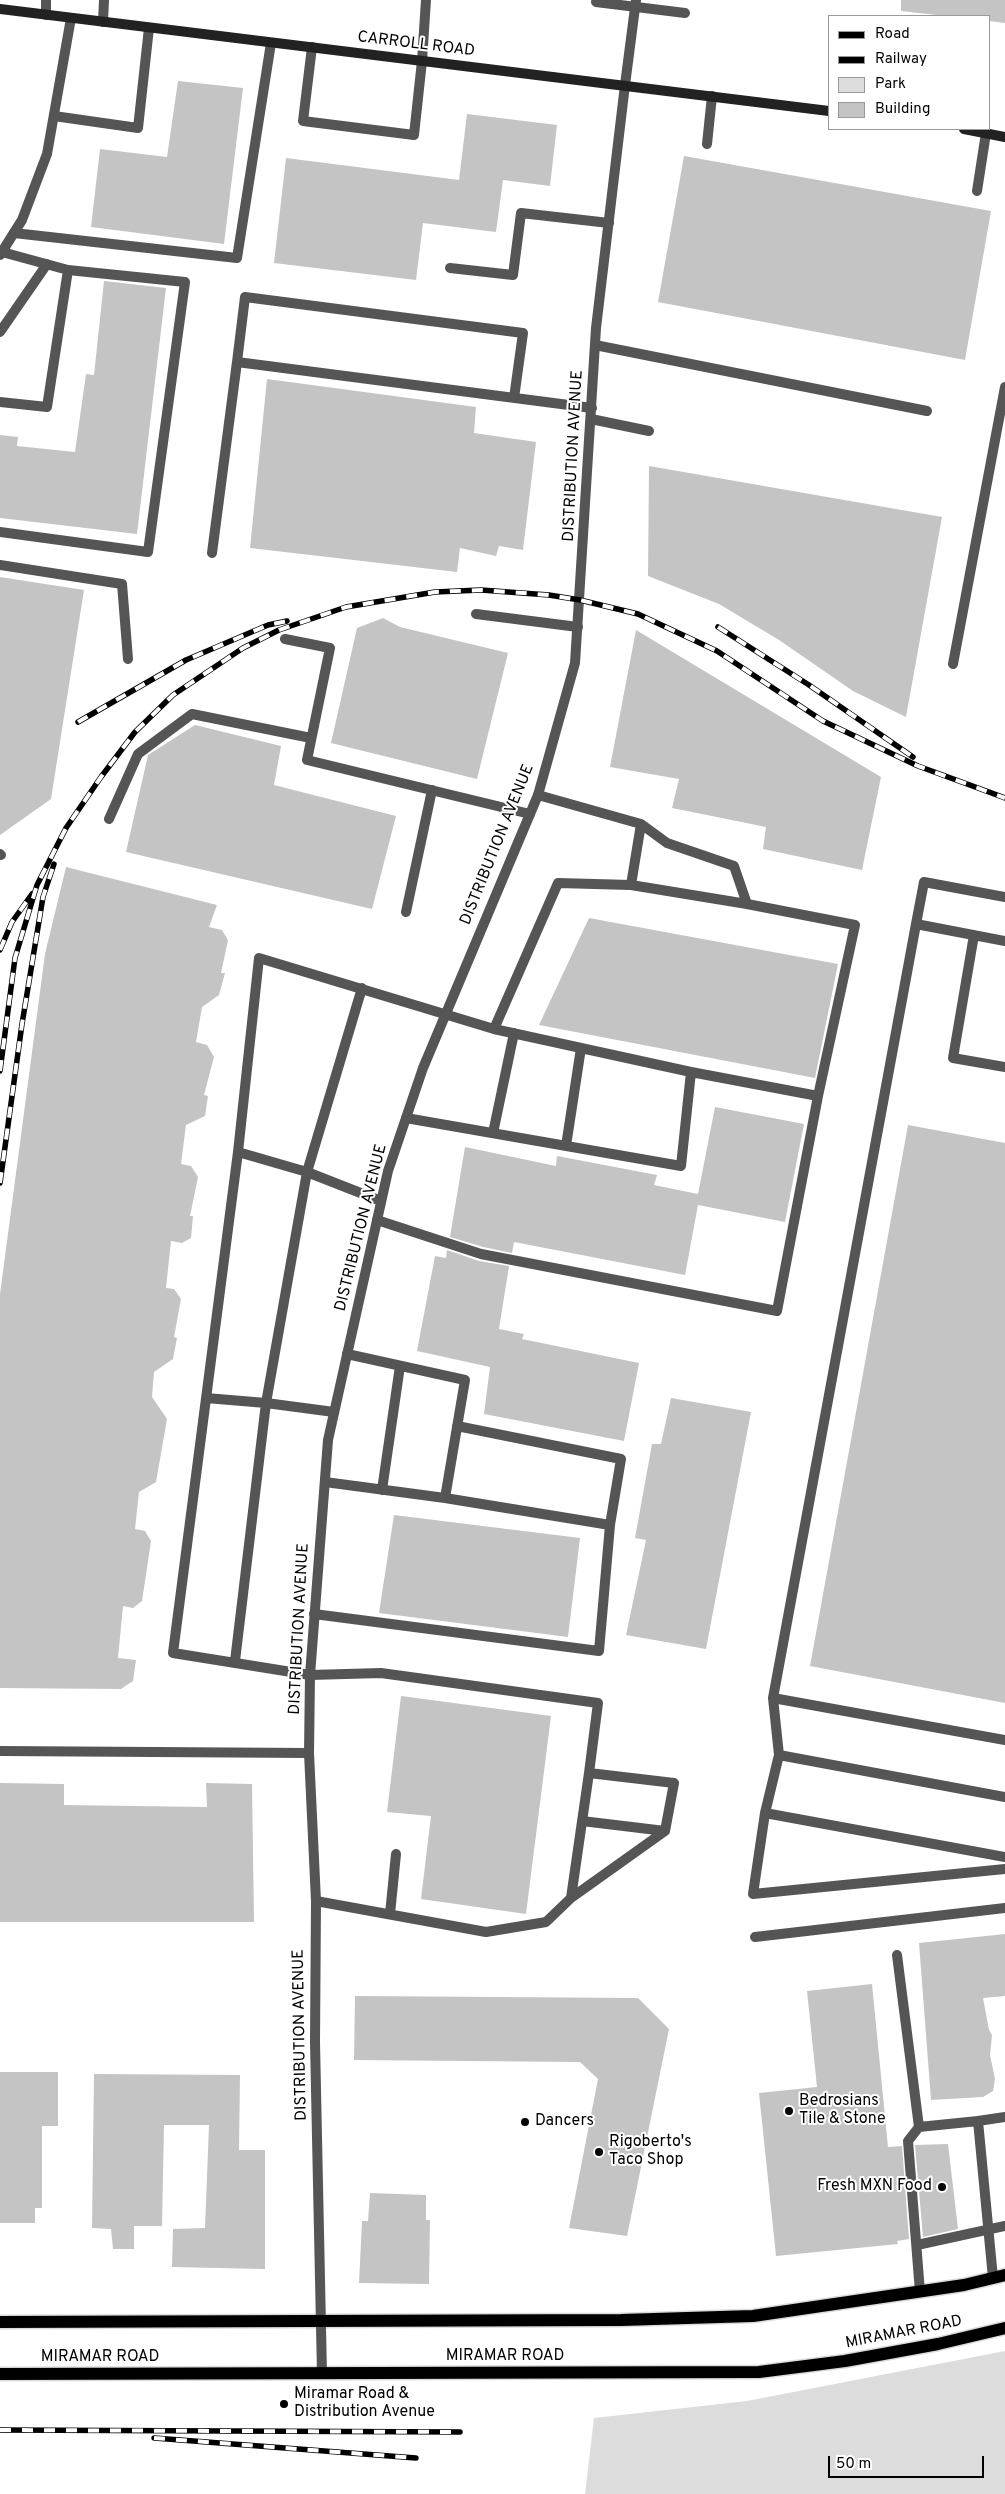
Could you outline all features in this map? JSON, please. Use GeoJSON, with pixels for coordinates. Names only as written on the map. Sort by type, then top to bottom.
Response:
{"type":"FeatureCollection","features":[{"type":"Feature","properties":{"kind":"main road","name":"CARROLL ROAD"},"geometry":{"type":"LineString","coordinates":[[0,9],[828,111]]}},
{"type":"Feature","properties":{"kind":"main road"},"geometry":{"type":"LineString","coordinates":[[970,130],[1005,137]]}},
{"type":"Feature","properties":{"kind":"main road"},"geometry":{"type":"LineString","coordinates":[[0,2322],[319,2322],[460,2319],[621,2320],[753,2316],[964,2285],[999,2276]]}},
{"type":"Feature","properties":{"kind":"main road","name":"MIRAMAR ROAD"},"geometry":{"type":"LineString","coordinates":[[0,2374],[759,2372],[845,2361],[938,2344],[1005,2328]]}},
{"type":"Feature","properties":{"kind":"street"},"geometry":{"type":"LineString","coordinates":[[46,0],[46,15]]}},
{"type":"Feature","properties":{"kind":"street"},"geometry":{"type":"LineString","coordinates":[[103,22],[104,0]]}},
{"type":"Feature","properties":{"kind":"street"},"geometry":{"type":"LineString","coordinates":[[312,47],[303,121],[414,135],[426,0]]}},
{"type":"Feature","properties":{"kind":"street"},"geometry":{"type":"LineString","coordinates":[[596,2],[635,3],[685,13]]}},
{"type":"Feature","properties":{"kind":"street","name":"DISTRIBUTION AVENUE"},"geometry":{"type":"LineString","coordinates":[[322,2374],[319,2322],[316,1901],[309,1753],[310,1675],[328,1440],[388,1171],[423,1068],[538,795],[575,663],[595,346],[635,3]]}},
{"type":"Feature","properties":{"kind":"street"},"geometry":{"type":"LineString","coordinates":[[0,532],[148,552],[185,282],[68,270],[1,254],[22,220],[47,154],[71,18]]}},
{"type":"Feature","properties":{"kind":"street"},"geometry":{"type":"LineString","coordinates":[[54,116],[138,128],[149,28]]}},
{"type":"Feature","properties":{"kind":"street"},"geometry":{"type":"LineString","coordinates":[[14,233],[237,258],[271,43]]}},
{"type":"Feature","properties":{"kind":"street"},"geometry":{"type":"LineString","coordinates":[[707,144],[712,96]]}},
{"type":"Feature","properties":{"kind":"street"},"geometry":{"type":"LineString","coordinates":[[977,191],[986,133]]}},
{"type":"Feature","properties":{"kind":"street"},"geometry":{"type":"LineString","coordinates":[[450,268],[513,275],[520,213],[609,223]]}},
{"type":"Feature","properties":{"kind":"street"},"geometry":{"type":"LineString","coordinates":[[0,332],[47,264]]}},
{"type":"Feature","properties":{"kind":"street"},"geometry":{"type":"LineString","coordinates":[[0,402],[47,407],[68,270]]}},
{"type":"Feature","properties":{"kind":"street"},"geometry":{"type":"LineString","coordinates":[[212,553],[245,297],[523,333],[514,398]]}},
{"type":"Feature","properties":{"kind":"street"},"geometry":{"type":"LineString","coordinates":[[595,346],[927,411]]}},
{"type":"Feature","properties":{"kind":"street"},"geometry":{"type":"LineString","coordinates":[[237,362],[592,408]]}},
{"type":"Feature","properties":{"kind":"street"},"geometry":{"type":"LineString","coordinates":[[953,664],[1005,387]]}},
{"type":"Feature","properties":{"kind":"street"},"geometry":{"type":"LineString","coordinates":[[591,419],[649,431]]}},
{"type":"Feature","properties":{"kind":"street"},"geometry":{"type":"LineString","coordinates":[[0,565],[122,584],[128,659]]}},
{"type":"Feature","properties":{"kind":"street"},"geometry":{"type":"LineString","coordinates":[[476,614],[578,627]]}},
{"type":"Feature","properties":{"kind":"street"},"geometry":{"type":"LineString","coordinates":[[284,639],[330,648],[307,760],[530,814]]}},
{"type":"Feature","properties":{"kind":"street"},"geometry":{"type":"LineString","coordinates":[[109,819],[138,754],[192,714],[312,738]]}},
{"type":"Feature","properties":{"kind":"street"},"geometry":{"type":"LineString","coordinates":[[406,912],[432,790]]}},
{"type":"Feature","properties":{"kind":"street"},"geometry":{"type":"LineString","coordinates":[[538,795],[641,824],[666,843],[734,866],[747,904]]}},
{"type":"Feature","properties":{"kind":"street"},"geometry":{"type":"LineString","coordinates":[[631,884],[641,824]]}},
{"type":"Feature","properties":{"kind":"street"},"geometry":{"type":"LineString","coordinates":[[1005,897],[924,882],[773,1698],[779,1755],[765,1813],[753,1894],[1005,1869]]}},
{"type":"Feature","properties":{"kind":"street"},"geometry":{"type":"LineString","coordinates":[[377,1220],[481,1254],[777,1311],[818,1096],[856,925],[631,884],[558,883],[494,1029]]}},
{"type":"Feature","properties":{"kind":"street"},"geometry":{"type":"LineString","coordinates":[[916,924],[1005,940]]}},
{"type":"Feature","properties":{"kind":"street"},"geometry":{"type":"LineString","coordinates":[[974,935],[953,1058],[1005,1067]]}},
{"type":"Feature","properties":{"kind":"street"},"geometry":{"type":"LineString","coordinates":[[571,1898],[598,1703],[382,1672],[310,1675],[173,1653],[238,1152],[259,958],[494,1029],[691,1072],[818,1096]]}},
{"type":"Feature","properties":{"kind":"street"},"geometry":{"type":"LineString","coordinates":[[235,1662],[266,1403],[307,1172],[362,988]]}},
{"type":"Feature","properties":{"kind":"street"},"geometry":{"type":"LineString","coordinates":[[493,1133],[514,1033]]}},
{"type":"Feature","properties":{"kind":"street"},"geometry":{"type":"LineString","coordinates":[[566,1146],[581,1048]]}},
{"type":"Feature","properties":{"kind":"street"},"geometry":{"type":"LineString","coordinates":[[406,1118],[681,1166],[691,1072]]}},
{"type":"Feature","properties":{"kind":"street"},"geometry":{"type":"LineString","coordinates":[[238,1152],[307,1172],[381,1201]]}},
{"type":"Feature","properties":{"kind":"street"},"geometry":{"type":"LineString","coordinates":[[347,1354],[464,1380],[445,1498]]}},
{"type":"Feature","properties":{"kind":"street"},"geometry":{"type":"LineString","coordinates":[[382,1490],[400,1366]]}},
{"type":"Feature","properties":{"kind":"street"},"geometry":{"type":"LineString","coordinates":[[206,1398],[266,1403],[334,1412]]}},
{"type":"Feature","properties":{"kind":"street"},"geometry":{"type":"LineString","coordinates":[[314,1614],[599,1651],[610,1525],[621,1459],[457,1426]]}},
{"type":"Feature","properties":{"kind":"street"},"geometry":{"type":"LineString","coordinates":[[325,1482],[445,1498],[610,1525]]}},
{"type":"Feature","properties":{"kind":"street"},"geometry":{"type":"LineString","coordinates":[[773,1698],[1005,1740]]}},
{"type":"Feature","properties":{"kind":"street"},"geometry":{"type":"LineString","coordinates":[[0,1751],[309,1753]]}},
{"type":"Feature","properties":{"kind":"street"},"geometry":{"type":"LineString","coordinates":[[779,1755],[1005,1797]]}},
{"type":"Feature","properties":{"kind":"street"},"geometry":{"type":"LineString","coordinates":[[316,1901],[486,1932],[546,1922],[571,1898],[665,1831],[674,1784],[589,1774]]}},
{"type":"Feature","properties":{"kind":"street"},"geometry":{"type":"LineString","coordinates":[[765,1813],[1005,1858]]}},
{"type":"Feature","properties":{"kind":"street"},"geometry":{"type":"LineString","coordinates":[[582,1821],[665,1831]]}},
{"type":"Feature","properties":{"kind":"street"},"geometry":{"type":"LineString","coordinates":[[390,1914],[396,1854]]}},
{"type":"Feature","properties":{"kind":"street"},"geometry":{"type":"LineString","coordinates":[[755,1937],[1005,1908]]}},
{"type":"Feature","properties":{"kind":"street"},"geometry":{"type":"LineString","coordinates":[[897,1956],[919,2128]]}},
{"type":"Feature","properties":{"kind":"street"},"geometry":{"type":"LineString","coordinates":[[920,2292],[908,2141],[919,2128],[1005,2117]]}},
{"type":"Feature","properties":{"kind":"street"},"geometry":{"type":"LineString","coordinates":[[978,2121],[990,2230],[999,2276]]}},
{"type":"Feature","properties":{"kind":"street"},"geometry":{"type":"LineString","coordinates":[[917,2246],[1005,2226]]}},
{"type":"Feature","properties":{"kind":"green space"},"geometry":{"type":"Polygon","coordinates":[[[1005,2351],[1005,2494],[585,2494],[594,2418],[747,2401],[1005,2351]]]}},
{"type":"Feature","properties":{"kind":"building"},"geometry":{"type":"Polygon","coordinates":[[[901,0],[1005,0],[1005,23],[990,21],[990,15],[936,15],[901,11],[901,0]]]}},
{"type":"Feature","properties":{"kind":"building"},"geometry":{"type":"Polygon","coordinates":[[[178,81],[243,88],[224,244],[91,227],[100,149],[167,157],[178,81]]]}},
{"type":"Feature","properties":{"kind":"building"},"geometry":{"type":"Polygon","coordinates":[[[467,114],[557,125],[550,186],[503,180],[496,232],[423,223],[416,280],[274,263],[286,158],[459,180],[467,114]]]}},
{"type":"Feature","properties":{"kind":"building"},"geometry":{"type":"Polygon","coordinates":[[[684,156],[991,211],[965,360],[658,302],[684,156]]]}},
{"type":"Feature","properties":{"kind":"building"},"geometry":{"type":"Polygon","coordinates":[[[104,281],[166,288],[137,534],[0,518],[0,435],[18,437],[17,446],[75,452],[86,374],[94,375],[104,281]]]}},
{"type":"Feature","properties":{"kind":"building"},"geometry":{"type":"Polygon","coordinates":[[[267,379],[476,407],[474,433],[536,442],[523,550],[499,546],[496,556],[460,548],[457,572],[250,548],[267,379]]]}},
{"type":"Feature","properties":{"kind":"building"},"geometry":{"type":"Polygon","coordinates":[[[649,466],[942,517],[906,717],[853,691],[779,640],[719,604],[648,576],[649,466]]]}},
{"type":"Feature","properties":{"kind":"building"},"geometry":{"type":"Polygon","coordinates":[[[0,577],[84,590],[51,799],[0,835],[0,577]]]}},
{"type":"Feature","properties":{"kind":"building"},"geometry":{"type":"Polygon","coordinates":[[[383,618],[400,627],[508,653],[477,779],[331,743],[357,628],[383,618]]]}},
{"type":"Feature","properties":{"kind":"building"},"geometry":{"type":"Polygon","coordinates":[[[636,630],[881,777],[862,870],[763,849],[766,827],[672,808],[679,779],[610,767],[636,630]]]}},
{"type":"Feature","properties":{"kind":"building"},"geometry":{"type":"Polygon","coordinates":[[[195,725],[281,746],[274,785],[396,816],[372,909],[126,852],[148,755],[195,725]]]}},
{"type":"Feature","properties":{"kind":"building"},"geometry":{"type":"Polygon","coordinates":[[[66,867],[217,905],[209,927],[222,930],[228,940],[221,973],[225,973],[219,995],[202,1007],[196,1042],[207,1045],[214,1057],[204,1095],[208,1096],[205,1116],[186,1125],[181,1164],[191,1166],[198,1177],[190,1216],[193,1216],[191,1238],[182,1243],[171,1241],[166,1288],[174,1289],[181,1299],[174,1337],[177,1338],[173,1359],[154,1372],[152,1397],[167,1419],[156,1482],[139,1492],[135,1529],[145,1531],[151,1541],[142,1601],[133,1608],[123,1606],[118,1658],[136,1660],[133,1681],[121,1689],[0,1688],[0,1294],[45,954],[66,867]]]}},
{"type":"Feature","properties":{"kind":"building"},"geometry":{"type":"Polygon","coordinates":[[[589,918],[838,964],[815,1078],[539,1025],[589,918]]]}},
{"type":"Feature","properties":{"kind":"building"},"geometry":{"type":"Polygon","coordinates":[[[715,1107],[804,1124],[785,1222],[698,1205],[685,1275],[514,1242],[512,1253],[450,1237],[465,1147],[556,1166],[557,1156],[657,1175],[654,1185],[698,1194],[715,1107]]]}},
{"type":"Feature","properties":{"kind":"building"},"geometry":{"type":"Polygon","coordinates":[[[908,1125],[1005,1143],[1005,1703],[810,1666],[908,1125]]]}},
{"type":"Feature","properties":{"kind":"building"},"geometry":{"type":"Polygon","coordinates":[[[447,1250],[479,1261],[509,1266],[499,1329],[524,1334],[522,1339],[639,1363],[624,1441],[484,1414],[490,1367],[417,1351],[435,1256],[446,1258],[447,1250]]]}},
{"type":"Feature","properties":{"kind":"building"},"geometry":{"type":"Polygon","coordinates":[[[671,1398],[751,1412],[706,1649],[626,1635],[646,1540],[635,1538],[652,1444],[661,1444],[671,1398]]]}},
{"type":"Feature","properties":{"kind":"building"},"geometry":{"type":"Polygon","coordinates":[[[394,1515],[580,1538],[568,1637],[379,1613],[394,1515]]]}},
{"type":"Feature","properties":{"kind":"building"},"geometry":{"type":"Polygon","coordinates":[[[401,1696],[551,1716],[526,1914],[421,1899],[431,1816],[387,1812],[401,1696]]]}},
{"type":"Feature","properties":{"kind":"building"},"geometry":{"type":"Polygon","coordinates":[[[0,1783],[64,1784],[64,1805],[207,1807],[206,1783],[252,1784],[254,1922],[0,1922],[0,1783]]]}},
{"type":"Feature","properties":{"kind":"building"},"geometry":{"type":"Polygon","coordinates":[[[1005,1934],[1005,1996],[983,1998],[989,2030],[992,2035],[990,2055],[995,2079],[993,2091],[983,2097],[931,2100],[919,1943],[1005,1934]]]}},
{"type":"Feature","properties":{"kind":"building"},"geometry":{"type":"Polygon","coordinates":[[[872,1984],[888,2147],[902,2146],[909,2239],[897,2241],[898,2244],[776,2256],[759,2093],[817,2087],[807,1991],[872,1984]]]}},
{"type":"Feature","properties":{"kind":"building"},"geometry":{"type":"Polygon","coordinates":[[[355,1996],[638,1998],[669,2029],[627,2236],[569,2228],[598,2079],[580,2062],[354,2060],[355,1996]]]}},
{"type":"Feature","properties":{"kind":"building"},"geometry":{"type":"Polygon","coordinates":[[[0,2072],[58,2072],[58,2126],[42,2126],[42,2208],[35,2208],[35,2223],[0,2223],[0,2072]]]}},
{"type":"Feature","properties":{"kind":"building"},"geometry":{"type":"Polygon","coordinates":[[[94,2074],[240,2075],[239,2150],[265,2150],[265,2269],[172,2267],[173,2229],[205,2228],[209,2125],[164,2125],[162,2226],[134,2226],[134,2249],[113,2249],[111,2229],[92,2228],[94,2074]]]}},
{"type":"Feature","properties":{"kind":"building"},"geometry":{"type":"Polygon","coordinates":[[[948,2144],[958,2229],[923,2237],[915,2145],[948,2144]]]}},
{"type":"Feature","properties":{"kind":"building"},"geometry":{"type":"Polygon","coordinates":[[[370,2193],[426,2195],[426,2220],[430,2220],[429,2284],[359,2283],[362,2221],[368,2221],[370,2193]]]}},
{"type":"Feature","properties":{"kind":"railway"},"geometry":{"type":"LineString","coordinates":[[0,1071],[15,958],[37,885],[66,828],[101,777],[135,732],[173,695],[243,648],[279,630],[346,607],[435,592],[481,590],[549,595],[580,600],[638,614],[717,651],[823,721],[918,766],[1005,798]]}},
{"type":"Feature","properties":{"kind":"railway"},"geometry":{"type":"LineString","coordinates":[[78,722],[186,660],[268,625],[287,621]]}},
{"type":"Feature","properties":{"kind":"railway"},"geometry":{"type":"LineString","coordinates":[[718,627],[809,685],[913,757]]}},
{"type":"Feature","properties":{"kind":"railway"},"geometry":{"type":"LineString","coordinates":[[0,1183],[22,1024],[43,897],[54,864]]}},
{"type":"Feature","properties":{"kind":"railway"},"geometry":{"type":"LineString","coordinates":[[0,950],[12,922],[32,894]]}},
{"type":"Feature","properties":{"kind":"railway"},"geometry":{"type":"LineString","coordinates":[[0,2430],[460,2432]]}},
{"type":"Feature","properties":{"kind":"railway"},"geometry":{"type":"LineString","coordinates":[[154,2438],[416,2458]]}},
{"type":"Feature","properties":{"kind":"place","name":"Bedrosians Tile & Stone"},"geometry":{"type":"Point","coordinates":[789,2111]}},
{"type":"Feature","properties":{"kind":"place","name":"Dancers"},"geometry":{"type":"Point","coordinates":[525,2122]}},
{"type":"Feature","properties":{"kind":"place","name":"Rigoberto's Taco Shop"},"geometry":{"type":"Point","coordinates":[599,2152]}},
{"type":"Feature","properties":{"kind":"place","name":"Fresh MXN Food"},"geometry":{"type":"Point","coordinates":[942,2187]}},
{"type":"Feature","properties":{"kind":"place","name":"Miramar Road & Distribution Avenue"},"geometry":{"type":"Point","coordinates":[284,2404]}}]}
